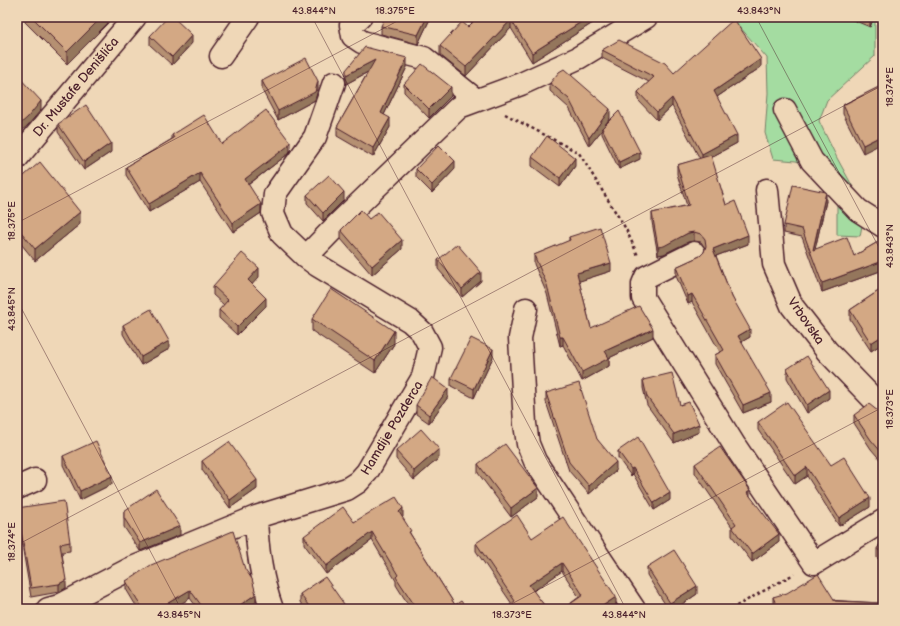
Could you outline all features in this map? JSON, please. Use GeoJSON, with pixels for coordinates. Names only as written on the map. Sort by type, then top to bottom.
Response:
{"type":"FeatureCollection","features":[{"type":"Feature","properties":{"kind":"street","name":"Dr. Mustafe Denišlića"},"geometry":{"type":"LineString","coordinates":[[17,158],[135,17]]}},
{"type":"Feature","properties":{"kind":"street"},"geometry":{"type":"LineString","coordinates":[[221,56],[248,17]]}},
{"type":"Feature","properties":{"kind":"street"},"geometry":{"type":"LineString","coordinates":[[360,17],[351,25],[353,36],[362,42],[424,58],[476,100]]}},
{"type":"Feature","properties":{"kind":"street"},"geometry":{"type":"LineString","coordinates":[[306,257],[459,106],[521,84],[578,58],[646,17]]}},
{"type":"Feature","properties":{"kind":"street","name":"Hamdije Pozderca"},"geometry":{"type":"LineString","coordinates":[[48,609],[59,606],[130,569],[256,517],[346,489],[358,482],[367,472],[423,377],[430,347],[422,332],[410,320],[323,269],[306,257],[282,234],[273,213],[275,194],[315,136],[334,83]]}},
{"type":"Feature","properties":{"kind":"street"},"geometry":{"type":"LineString","coordinates":[[784,110],[812,161],[858,210],[883,226]]}},
{"type":"Feature","properties":{"kind":"street","name":"Vrbovska"},"geometry":{"type":"LineString","coordinates":[[767,190],[774,264],[792,306],[827,351],[883,409]]}},
{"type":"Feature","properties":{"kind":"street"},"geometry":{"type":"LineString","coordinates":[[694,253],[646,277],[643,284],[643,298],[736,446],[814,563],[883,521]]}},
{"type":"Feature","properties":{"kind":"street"},"geometry":{"type":"LineString","coordinates":[[526,309],[520,338],[528,444],[534,461],[634,609]]}},
{"type":"Feature","properties":{"kind":"street"},"geometry":{"type":"LineString","coordinates":[[256,517],[256,538],[264,587],[272,609]]}},
{"type":"Feature","properties":{"kind":"path"},"geometry":{"type":"LineString","coordinates":[[476,100],[579,153],[626,229],[646,277]]}},
{"type":"Feature","properties":{"kind":"path"},"geometry":{"type":"LineString","coordinates":[[731,609],[814,563]]}},
{"type":"Feature","properties":{"kind":"green space"},"geometry":{"type":"Polygon","coordinates":[[[731,17],[875,17],[875,56],[827,100],[819,121],[854,189],[864,216],[860,236],[837,235],[837,196],[829,173],[796,161],[773,159],[765,133],[768,93],[767,58],[731,17]]]}},
{"type":"Feature","properties":{"kind":"building"},"geometry":{"type":"Polygon","coordinates":[[[32,17],[102,17],[67,52],[32,17]]]}},
{"type":"Feature","properties":{"kind":"building"},"geometry":{"type":"Polygon","coordinates":[[[168,17],[173,17],[192,35],[172,57],[150,36],[168,17]]]}},
{"type":"Feature","properties":{"kind":"building"},"geometry":{"type":"Polygon","coordinates":[[[385,17],[427,17],[418,35],[381,26],[385,17]]]}},
{"type":"Feature","properties":{"kind":"building"},"geometry":{"type":"Polygon","coordinates":[[[478,17],[589,17],[532,53],[511,20],[466,67],[440,46],[462,22],[468,27],[478,17]]]}},
{"type":"Feature","properties":{"kind":"building"},"geometry":{"type":"Polygon","coordinates":[[[734,19],[761,59],[714,91],[737,135],[702,154],[672,98],[657,112],[638,92],[654,77],[602,50],[619,40],[665,63],[674,73],[734,19]]]}},
{"type":"Feature","properties":{"kind":"building"},"geometry":{"type":"Polygon","coordinates":[[[365,47],[407,58],[381,113],[390,118],[373,148],[337,127],[375,60],[346,75],[346,70],[365,47]]]}},
{"type":"Feature","properties":{"kind":"building"},"geometry":{"type":"Polygon","coordinates":[[[306,58],[318,81],[315,92],[278,111],[262,81],[306,58]]]}},
{"type":"Feature","properties":{"kind":"building"},"geometry":{"type":"Polygon","coordinates":[[[422,64],[451,87],[429,109],[404,84],[422,64]]]}},
{"type":"Feature","properties":{"kind":"building"},"geometry":{"type":"Polygon","coordinates":[[[564,69],[610,109],[589,138],[569,99],[550,83],[559,72],[564,69]]]}},
{"type":"Feature","properties":{"kind":"building"},"geometry":{"type":"Polygon","coordinates":[[[17,75],[41,101],[28,117],[17,127],[17,75]]]}},
{"type":"Feature","properties":{"kind":"building"},"geometry":{"type":"Polygon","coordinates":[[[883,85],[883,135],[863,145],[843,105],[883,85]]]}},
{"type":"Feature","properties":{"kind":"building"},"geometry":{"type":"Polygon","coordinates":[[[86,105],[111,143],[84,162],[58,124],[86,105]]]}},
{"type":"Feature","properties":{"kind":"building"},"geometry":{"type":"Polygon","coordinates":[[[266,110],[290,142],[288,146],[245,179],[261,204],[233,223],[200,173],[149,204],[126,167],[174,138],[172,135],[204,115],[222,144],[266,110]]]}},
{"type":"Feature","properties":{"kind":"building"},"geometry":{"type":"Polygon","coordinates":[[[619,111],[640,152],[619,162],[602,128],[619,111]]]}},
{"type":"Feature","properties":{"kind":"building"},"geometry":{"type":"Polygon","coordinates":[[[547,136],[575,158],[560,178],[532,157],[547,136]]]}},
{"type":"Feature","properties":{"kind":"building"},"geometry":{"type":"Polygon","coordinates":[[[439,145],[455,161],[432,185],[416,169],[439,145]]]}},
{"type":"Feature","properties":{"kind":"building"},"geometry":{"type":"Polygon","coordinates":[[[711,155],[726,205],[735,201],[748,235],[713,249],[732,297],[750,329],[738,336],[771,393],[743,405],[715,355],[724,350],[692,294],[688,296],[676,267],[700,256],[704,252],[706,246],[705,239],[701,234],[694,232],[688,233],[664,246],[658,247],[652,213],[689,205],[677,165],[711,155]]]}},
{"type":"Feature","properties":{"kind":"building"},"geometry":{"type":"Polygon","coordinates":[[[40,162],[80,212],[35,249],[17,227],[17,182],[40,162]]]}},
{"type":"Feature","properties":{"kind":"building"},"geometry":{"type":"Polygon","coordinates":[[[329,175],[344,192],[323,213],[307,195],[329,175]]]}},
{"type":"Feature","properties":{"kind":"building"},"geometry":{"type":"Polygon","coordinates":[[[793,185],[826,192],[813,250],[847,237],[854,256],[883,239],[883,261],[822,283],[802,229],[784,225],[793,185]]]}},
{"type":"Feature","properties":{"kind":"building"},"geometry":{"type":"Polygon","coordinates":[[[361,210],[369,219],[378,212],[402,240],[372,266],[341,230],[361,210]]]}},
{"type":"Feature","properties":{"kind":"building"},"geometry":{"type":"Polygon","coordinates":[[[600,227],[611,263],[577,273],[591,328],[639,306],[653,329],[605,351],[609,358],[582,372],[563,337],[560,337],[547,285],[534,255],[570,240],[569,237],[600,227]]]}},
{"type":"Feature","properties":{"kind":"building"},"geometry":{"type":"Polygon","coordinates":[[[457,244],[481,272],[462,289],[438,260],[457,244]]]}},
{"type":"Feature","properties":{"kind":"building"},"geometry":{"type":"Polygon","coordinates":[[[242,253],[259,268],[248,280],[266,298],[237,327],[219,310],[228,300],[213,286],[242,253]]]}},
{"type":"Feature","properties":{"kind":"building"},"geometry":{"type":"Polygon","coordinates":[[[883,288],[883,337],[882,336],[871,343],[850,310],[883,288]]]}},
{"type":"Feature","properties":{"kind":"building"},"geometry":{"type":"Polygon","coordinates":[[[331,289],[394,331],[375,361],[312,319],[331,289]]]}},
{"type":"Feature","properties":{"kind":"building"},"geometry":{"type":"Polygon","coordinates":[[[151,309],[169,341],[141,357],[123,325],[151,309]]]}},
{"type":"Feature","properties":{"kind":"building"},"geometry":{"type":"Polygon","coordinates":[[[471,338],[493,349],[474,389],[451,378],[471,338]]]}},
{"type":"Feature","properties":{"kind":"building"},"geometry":{"type":"Polygon","coordinates":[[[807,356],[829,390],[807,405],[787,369],[807,356]]]}},
{"type":"Feature","properties":{"kind":"building"},"geometry":{"type":"Polygon","coordinates":[[[672,373],[680,405],[689,402],[699,424],[674,434],[647,397],[643,380],[672,373]]]}},
{"type":"Feature","properties":{"kind":"building"},"geometry":{"type":"Polygon","coordinates":[[[432,377],[448,389],[429,415],[416,405],[432,377]]]}},
{"type":"Feature","properties":{"kind":"building"},"geometry":{"type":"Polygon","coordinates":[[[579,383],[597,439],[616,462],[589,486],[569,462],[546,393],[579,383]]]}},
{"type":"Feature","properties":{"kind":"building"},"geometry":{"type":"Polygon","coordinates":[[[787,402],[831,465],[844,457],[870,498],[839,518],[807,467],[795,476],[758,422],[787,402]]]}},
{"type":"Feature","properties":{"kind":"building"},"geometry":{"type":"Polygon","coordinates":[[[869,404],[879,412],[883,412],[883,454],[871,440],[854,415],[869,404]]]}},
{"type":"Feature","properties":{"kind":"building"},"geometry":{"type":"Polygon","coordinates":[[[421,429],[439,449],[414,471],[396,451],[421,429]]]}},
{"type":"Feature","properties":{"kind":"building"},"geometry":{"type":"Polygon","coordinates":[[[638,437],[670,493],[654,503],[633,468],[631,469],[618,451],[638,437]]]}},
{"type":"Feature","properties":{"kind":"building"},"geometry":{"type":"Polygon","coordinates":[[[96,441],[112,476],[80,491],[63,456],[96,441]]]}},
{"type":"Feature","properties":{"kind":"building"},"geometry":{"type":"Polygon","coordinates":[[[229,442],[257,480],[230,500],[202,461],[229,442]]]}},
{"type":"Feature","properties":{"kind":"building"},"geometry":{"type":"Polygon","coordinates":[[[505,444],[538,488],[511,508],[478,464],[505,444]]]}},
{"type":"Feature","properties":{"kind":"building"},"geometry":{"type":"Polygon","coordinates":[[[720,447],[750,490],[747,492],[779,534],[752,554],[732,527],[736,524],[695,464],[720,447]]]}},
{"type":"Feature","properties":{"kind":"building"},"geometry":{"type":"Polygon","coordinates":[[[156,489],[180,526],[140,543],[124,518],[124,511],[156,489]]]}},
{"type":"Feature","properties":{"kind":"building"},"geometry":{"type":"Polygon","coordinates":[[[396,497],[403,508],[399,512],[411,531],[409,532],[455,605],[461,601],[467,609],[417,609],[396,577],[398,575],[372,532],[326,566],[304,536],[343,507],[354,522],[396,497]]]}},
{"type":"Feature","properties":{"kind":"building"},"geometry":{"type":"Polygon","coordinates":[[[64,501],[70,542],[60,544],[66,580],[59,584],[31,588],[17,508],[64,501]]]}},
{"type":"Feature","properties":{"kind":"building"},"geometry":{"type":"Polygon","coordinates":[[[517,515],[532,538],[563,517],[616,597],[598,609],[563,609],[583,595],[562,563],[529,585],[547,609],[511,609],[509,606],[515,601],[476,543],[517,515]]]}},
{"type":"Feature","properties":{"kind":"building"},"geometry":{"type":"Polygon","coordinates":[[[233,531],[245,569],[252,579],[256,594],[240,605],[243,609],[204,609],[190,590],[158,609],[143,609],[126,581],[151,565],[233,531]]]}},
{"type":"Feature","properties":{"kind":"building"},"geometry":{"type":"Polygon","coordinates":[[[883,539],[883,553],[877,549],[883,539]]]}},
{"type":"Feature","properties":{"kind":"building"},"geometry":{"type":"Polygon","coordinates":[[[674,550],[697,586],[670,603],[647,567],[674,550]]]}},
{"type":"Feature","properties":{"kind":"building"},"geometry":{"type":"Polygon","coordinates":[[[818,574],[835,601],[881,603],[883,600],[883,609],[778,609],[773,597],[787,593],[818,574]]]}},
{"type":"Feature","properties":{"kind":"building"},"geometry":{"type":"Polygon","coordinates":[[[325,577],[344,604],[337,609],[311,609],[300,594],[325,577]]]}},
{"type":"Feature","properties":{"kind":"building"},"geometry":{"type":"Polygon","coordinates":[[[365,605],[369,609],[360,609],[365,605]]]}}]}
